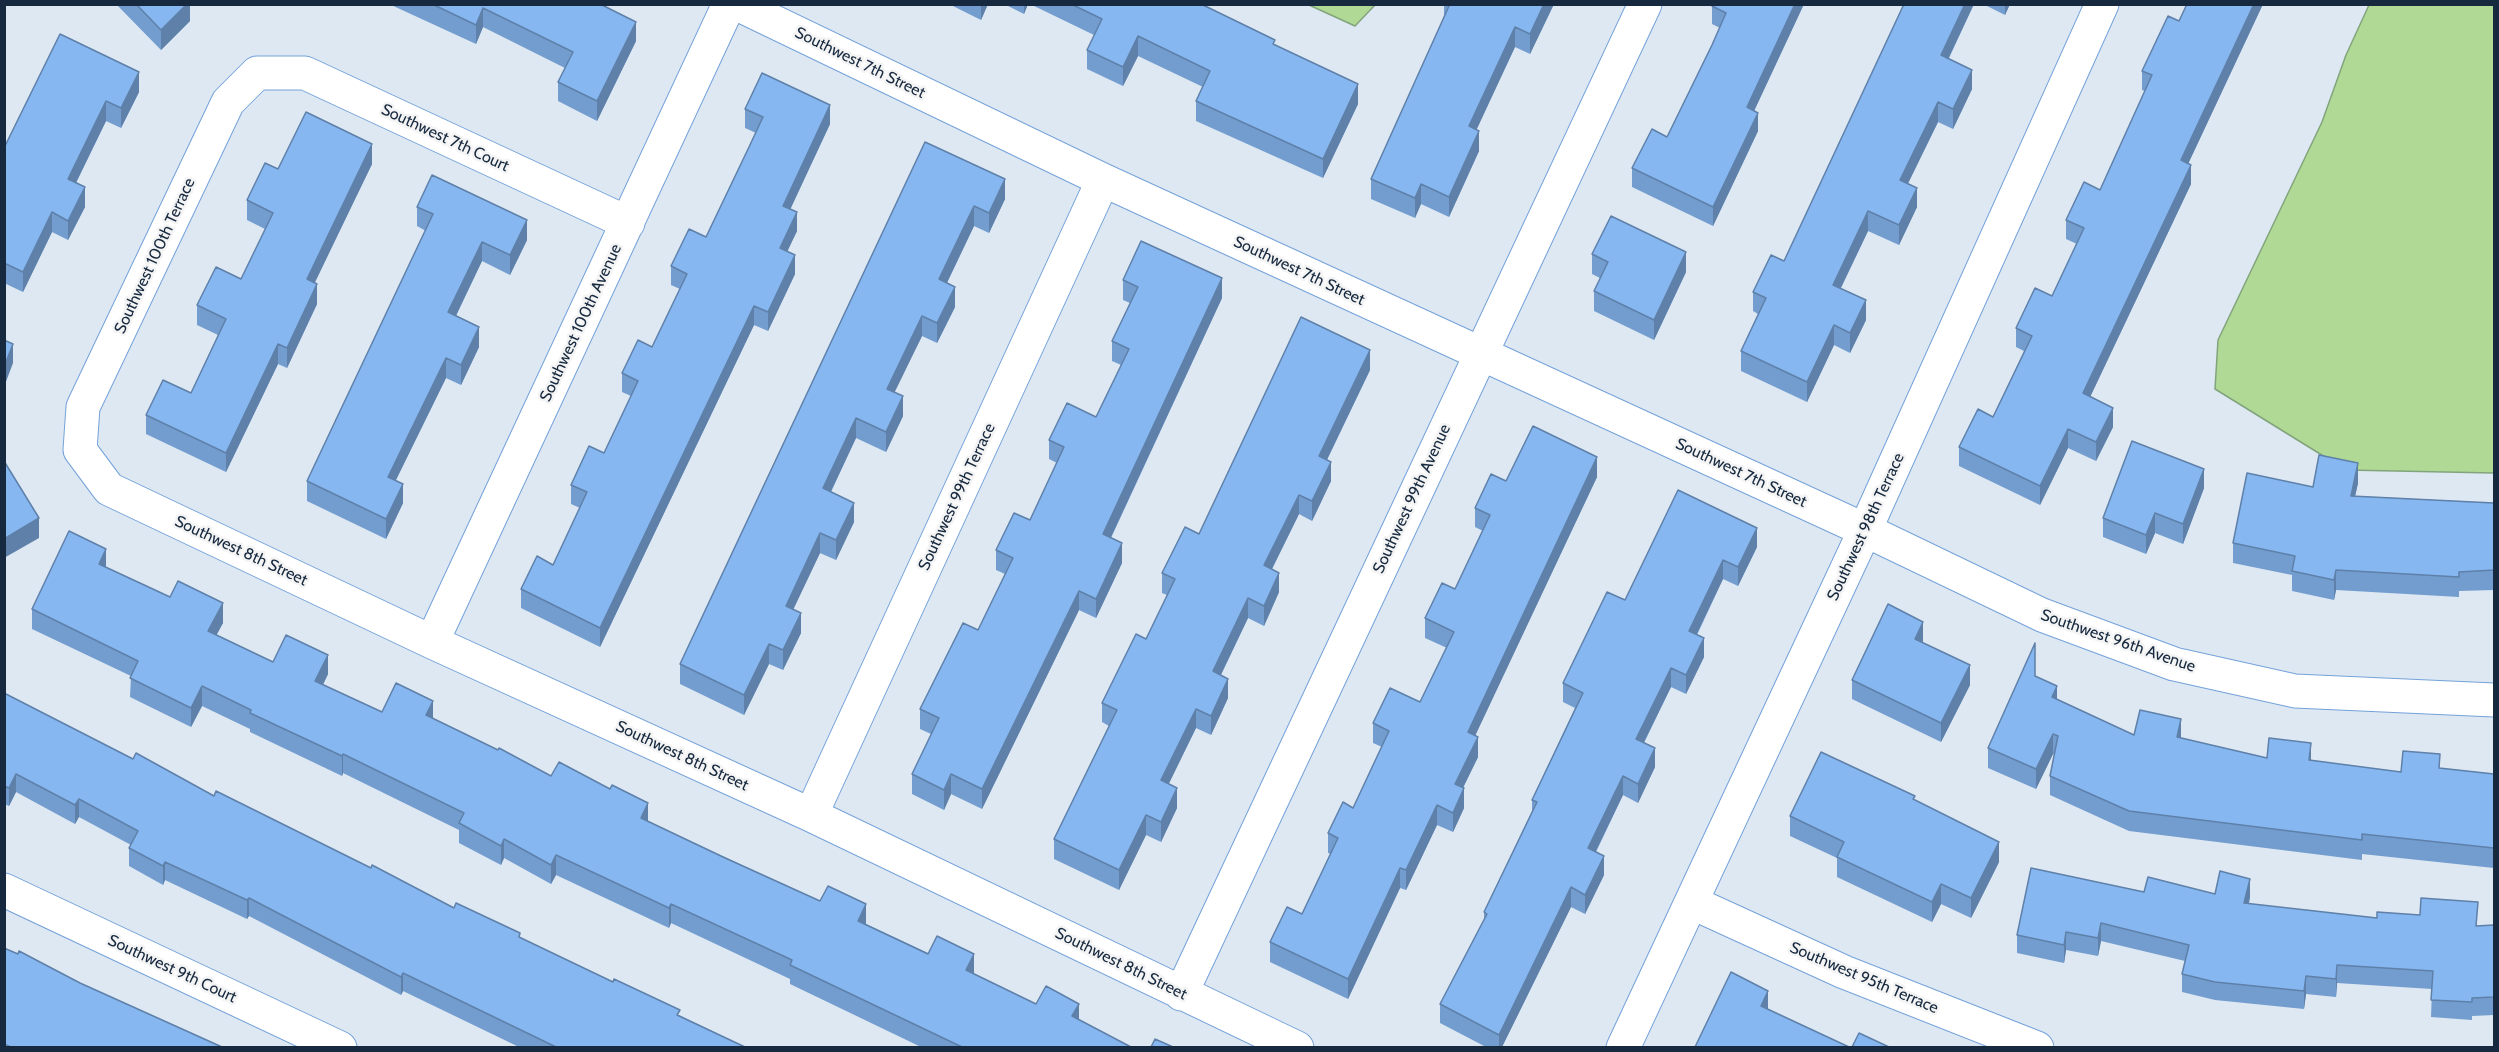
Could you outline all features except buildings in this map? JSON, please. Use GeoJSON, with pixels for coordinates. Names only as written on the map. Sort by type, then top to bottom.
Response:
{"type":"FeatureCollection","features":[{"type":"Feature","properties":{"kind":"street","name":"Southwest 100th Avenue"},"geometry":{"type":"LineString","coordinates":[[432,642],[729,4]]}},
{"type":"Feature","properties":{"kind":"street","name":"Southwest 7th Street"},"geometry":{"type":"LineString","coordinates":[[737,4],[1103,180],[1865,530]]}},
{"type":"Feature","properties":{"kind":"street","name":"Southwest 99th Avenue"},"geometry":{"type":"LineString","coordinates":[[1181,994],[1645,4]]}},
{"type":"Feature","properties":{"kind":"street","name":"Southwest 98th Terrace"},"geometry":{"type":"LineString","coordinates":[[1623,1047],[1693,903],[1865,530],[2102,4]]}},
{"type":"Feature","properties":{"kind":"street","name":"Southwest 7th Court"},"geometry":{"type":"LineString","coordinates":[[257,73],[305,72],[628,223]]}},
{"type":"Feature","properties":{"kind":"street","name":"Southwest 100th Terrace"},"geometry":{"type":"LineString","coordinates":[[80,450],[83,407],[228,102],[257,73]]}},
{"type":"Feature","properties":{"kind":"street","name":"Southwest 99th Terrace"},"geometry":{"type":"LineString","coordinates":[[811,815],[1103,180]]}},
{"type":"Feature","properties":{"kind":"street","name":"Southwest 8th Street"},"geometry":{"type":"LineString","coordinates":[[80,450],[109,489],[432,642],[811,815],[1181,994],[1297,1047]]}},
{"type":"Feature","properties":{"kind":"street","name":"Southwest 96th Avenue"},"geometry":{"type":"LineString","coordinates":[[1865,530],[2042,615],[2174,664],[2295,691],[2494,700]]}},
{"type":"Feature","properties":{"kind":"street","name":"Southwest 9th Court"},"geometry":{"type":"LineString","coordinates":[[4,890],[340,1047]]}},
{"type":"Feature","properties":{"kind":"street","name":"Southwest 95th Terrace"},"geometry":{"type":"LineString","coordinates":[[1693,903],[1844,972],[2037,1047]]}},
{"type":"Feature","properties":{"kind":"shaded area"},"geometry":{"type":"Polygon","coordinates":[[[1309,5],[1375,5],[1355,26],[1309,5]]]}},
{"type":"Feature","properties":{"kind":"shaded area"},"geometry":{"type":"Polygon","coordinates":[[[2369,5],[2494,5],[2494,473],[2346,470],[2215,389],[2218,340],[2322,122],[2346,55],[2369,5]]]}}]}
